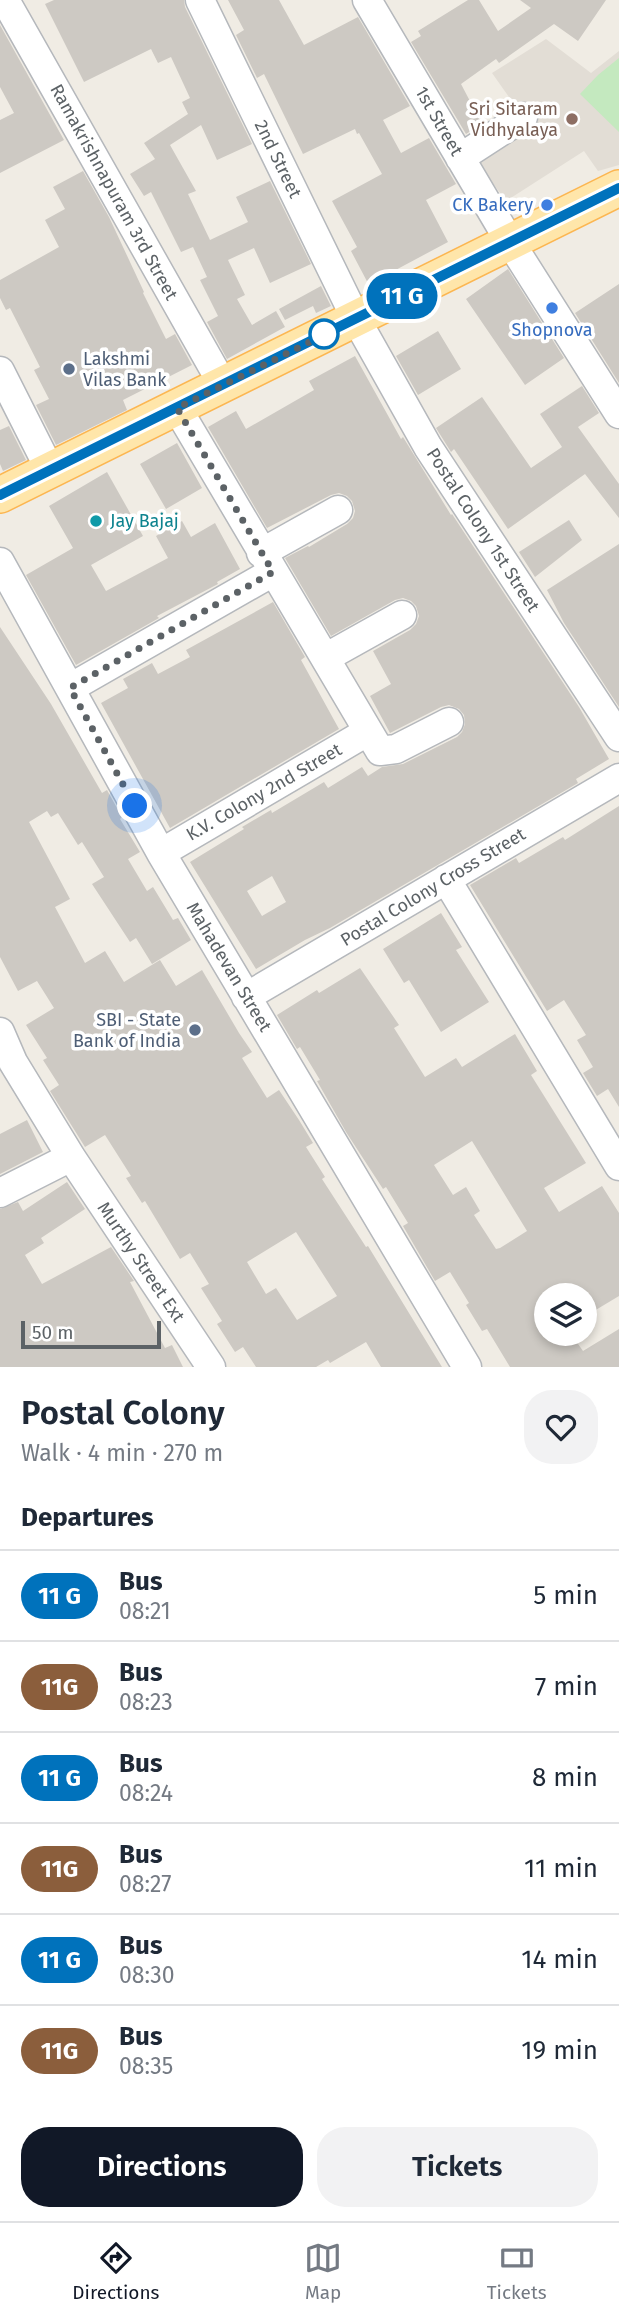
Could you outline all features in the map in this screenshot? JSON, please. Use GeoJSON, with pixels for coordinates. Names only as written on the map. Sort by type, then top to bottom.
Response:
{"type":"FeatureCollection","features":[{"type":"Feature","properties":{"kind":"main road"},"geometry":{"type":"LineString","coordinates":[[0,495],[619,188]]}},
{"type":"Feature","properties":{"kind":"street","name":"Ramakrishnapuram 3rd Street"},"geometry":{"type":"LineString","coordinates":[[5,0],[223,385]]}},
{"type":"Feature","properties":{"kind":"street","name":"2nd Street"},"geometry":{"type":"LineString","coordinates":[[200,0],[356,319]]}},
{"type":"Feature","properties":{"kind":"street","name":"1st Street"},"geometry":{"type":"LineString","coordinates":[[367,0],[510,242],[619,414]]}},
{"type":"Feature","properties":{"kind":"street"},"geometry":{"type":"LineString","coordinates":[[460,158],[523,117]]}},
{"type":"Feature","properties":{"kind":"street","name":"Postal Colony 1st Street"},"geometry":{"type":"LineString","coordinates":[[356,319],[428,447],[619,737]]}},
{"type":"Feature","properties":{"kind":"street"},"geometry":{"type":"LineString","coordinates":[[0,370],[50,470]]}},
{"type":"Feature","properties":{"kind":"street"},"geometry":{"type":"LineString","coordinates":[[177,408],[373,741]]}},
{"type":"Feature","properties":{"kind":"street"},"geometry":{"type":"LineString","coordinates":[[70,688],[267,562],[338,510]]}},
{"type":"Feature","properties":{"kind":"street","name":"Mahadevan Street"},"geometry":{"type":"LineString","coordinates":[[0,562],[160,853],[467,1367]]}},
{"type":"Feature","properties":{"kind":"street"},"geometry":{"type":"LineString","coordinates":[[325,658],[402,615]]}},
{"type":"Feature","properties":{"kind":"street","name":"K.V. Colony 2nd Street"},"geometry":{"type":"LineString","coordinates":[[160,853],[373,741],[396,749],[449,722]]}},
{"type":"Feature","properties":{"kind":"street","name":"Postal Colony Cross Street"},"geometry":{"type":"LineString","coordinates":[[246,998],[619,778]]}},
{"type":"Feature","properties":{"kind":"street"},"geometry":{"type":"LineString","coordinates":[[446,879],[619,1166]]}},
{"type":"Feature","properties":{"kind":"street","name":"Murthy Street Ext"},"geometry":{"type":"LineString","coordinates":[[0,1032],[13,1062],[71,1157],[211,1367]]}},
{"type":"Feature","properties":{"kind":"street"},"geometry":{"type":"LineString","coordinates":[[0,1193],[71,1157]]}},
{"type":"Feature","properties":{"kind":"shaded area","name":"Sri Sitaram Vidhyalaya"},"geometry":{"type":"Polygon","coordinates":[[[546,39],[591,73],[619,51],[619,165],[598,171],[584,151],[506,201],[472,155],[526,121],[492,73],[546,39]]]}},
{"type":"Feature","properties":{"kind":"green space"},"geometry":{"type":"Polygon","coordinates":[[[619,58],[619,132],[580,94],[619,58]]]}},
{"type":"Feature","properties":{"kind":"building"},"geometry":{"type":"Polygon","coordinates":[[[54,0],[184,0],[252,144],[217,160],[201,125],[170,145],[196,191],[188,194],[210,240],[248,222],[236,197],[270,181],[311,264],[270,283],[254,248],[228,260],[245,295],[237,299],[252,325],[276,311],[285,327],[227,359],[207,322],[218,316],[200,280],[207,277],[193,247],[181,252],[151,192],[144,196],[130,174],[155,159],[144,143],[188,114],[182,102],[190,98],[171,57],[158,63],[151,49],[84,82],[45,4],[54,0]]]}},
{"type":"Feature","properties":{"kind":"building"},"geometry":{"type":"Polygon","coordinates":[[[228,0],[279,0],[304,45],[358,17],[410,106],[383,120],[401,153],[429,138],[456,184],[426,200],[448,242],[390,273],[391,275],[370,287],[351,251],[357,247],[332,201],[382,174],[355,129],[303,154],[264,74],[257,78],[236,35],[244,30],[228,0]]]}},
{"type":"Feature","properties":{"kind":"building"},"geometry":{"type":"Polygon","coordinates":[[[468,0],[479,0],[498,31],[531,8],[520,0],[606,0],[578,41],[554,24],[499,63],[496,59],[461,84],[482,124],[466,134],[411,42],[421,36],[418,31],[468,0]]]}},
{"type":"Feature","properties":{"kind":"building"},"geometry":{"type":"Polygon","coordinates":[[[0,25],[64,140],[0,173],[0,120],[14,113],[0,87],[0,25]]]}},
{"type":"Feature","properties":{"kind":"building"},"geometry":{"type":"Polygon","coordinates":[[[83,171],[109,217],[166,339],[175,334],[192,365],[123,400],[127,410],[56,445],[36,405],[49,399],[34,370],[40,367],[10,308],[6,310],[0,298],[0,280],[59,247],[45,220],[65,209],[53,187],[83,171]]]}},
{"type":"Feature","properties":{"kind":"building"},"geometry":{"type":"Polygon","coordinates":[[[508,269],[564,358],[525,385],[466,299],[508,269]]]}},
{"type":"Feature","properties":{"kind":"building"},"geometry":{"type":"Polygon","coordinates":[[[619,284],[619,383],[575,313],[619,284]]]}},
{"type":"Feature","properties":{"kind":"building"},"geometry":{"type":"Polygon","coordinates":[[[321,286],[331,306],[316,313],[313,306],[285,320],[279,309],[321,286]]]}},
{"type":"Feature","properties":{"kind":"building"},"geometry":{"type":"Polygon","coordinates":[[[438,331],[461,369],[418,395],[396,356],[438,331]]]}},
{"type":"Feature","properties":{"kind":"building"},"geometry":{"type":"Polygon","coordinates":[[[355,356],[401,439],[403,437],[451,515],[579,707],[609,759],[576,779],[578,783],[256,969],[190,862],[244,829],[242,827],[271,810],[272,813],[324,782],[328,788],[362,767],[368,776],[382,767],[403,764],[457,737],[465,724],[464,715],[459,709],[449,705],[390,733],[370,696],[391,684],[373,651],[416,624],[419,616],[416,606],[403,598],[395,600],[331,636],[285,558],[347,524],[355,511],[352,501],[339,493],[331,495],[267,528],[208,427],[236,411],[246,429],[314,390],[309,381],[355,356]],[[272,876],[247,891],[262,916],[286,902],[272,876]]]}},
{"type":"Feature","properties":{"kind":"building"},"geometry":{"type":"Polygon","coordinates":[[[582,386],[599,413],[578,427],[619,484],[619,518],[585,474],[508,529],[454,449],[451,452],[436,428],[482,397],[531,468],[562,447],[540,414],[582,386]]]}},
{"type":"Feature","properties":{"kind":"building"},"geometry":{"type":"Polygon","coordinates":[[[9,426],[26,460],[3,471],[0,464],[0,430],[9,426]]]}},
{"type":"Feature","properties":{"kind":"building"},"geometry":{"type":"Polygon","coordinates":[[[177,443],[202,488],[166,509],[140,464],[177,443]]]}},
{"type":"Feature","properties":{"kind":"building"},"geometry":{"type":"Polygon","coordinates":[[[107,472],[143,536],[91,565],[106,591],[168,558],[156,536],[182,521],[191,537],[215,523],[240,569],[76,665],[26,575],[73,548],[49,506],[107,472]]]}},
{"type":"Feature","properties":{"kind":"building"},"geometry":{"type":"Polygon","coordinates":[[[569,520],[582,540],[535,577],[519,552],[569,520]]]}},
{"type":"Feature","properties":{"kind":"building"},"geometry":{"type":"Polygon","coordinates":[[[619,544],[619,707],[564,623],[547,590],[619,544]]]}},
{"type":"Feature","properties":{"kind":"building"},"geometry":{"type":"Polygon","coordinates":[[[273,602],[305,657],[301,660],[339,729],[170,828],[101,703],[128,688],[123,679],[152,663],[158,674],[190,657],[186,650],[273,602]]]}},
{"type":"Feature","properties":{"kind":"building"},"geometry":{"type":"Polygon","coordinates":[[[0,627],[51,704],[102,793],[107,790],[122,817],[120,819],[140,852],[128,859],[147,891],[153,887],[173,920],[178,918],[191,940],[152,964],[136,938],[130,942],[92,884],[104,877],[82,842],[78,845],[58,813],[51,817],[47,811],[29,822],[70,899],[55,907],[85,963],[105,951],[124,982],[160,960],[176,986],[202,970],[252,1052],[242,1058],[267,1098],[279,1090],[299,1120],[313,1143],[306,1147],[325,1177],[322,1179],[366,1247],[368,1246],[442,1367],[381,1367],[366,1342],[330,1363],[328,1360],[316,1367],[256,1367],[243,1347],[235,1352],[217,1324],[222,1321],[201,1288],[209,1284],[190,1253],[180,1259],[145,1201],[142,1203],[126,1178],[131,1176],[105,1135],[85,1147],[50,1091],[59,1085],[43,1060],[47,1058],[26,1025],[54,1008],[37,981],[18,991],[0,957],[0,627]],[[296,1232],[247,1262],[266,1294],[276,1288],[297,1320],[337,1296],[296,1232]]]}},
{"type":"Feature","properties":{"kind":"building"},"geometry":{"type":"Polygon","coordinates":[[[619,806],[619,1107],[608,1089],[597,1096],[583,1073],[593,1067],[577,1040],[586,1035],[564,1000],[547,1011],[470,885],[516,858],[519,863],[563,837],[565,840],[619,806]]]}},
{"type":"Feature","properties":{"kind":"building"},"geometry":{"type":"Polygon","coordinates":[[[441,913],[462,947],[456,950],[489,1002],[441,1032],[409,980],[404,983],[383,949],[441,913]]]}},
{"type":"Feature","properties":{"kind":"building"},"geometry":{"type":"Polygon","coordinates":[[[360,968],[399,1025],[394,1028],[425,1077],[456,1058],[462,1067],[515,1034],[537,1071],[531,1075],[586,1163],[544,1188],[559,1212],[602,1186],[619,1213],[619,1296],[597,1309],[597,1283],[534,1283],[534,1346],[579,1346],[583,1351],[597,1346],[597,1342],[619,1329],[619,1367],[510,1367],[487,1329],[482,1331],[450,1272],[435,1281],[403,1226],[408,1223],[346,1132],[317,1081],[320,1080],[277,1015],[317,990],[319,993],[360,968]],[[472,1141],[434,1165],[453,1195],[466,1187],[480,1211],[474,1215],[496,1249],[527,1231],[472,1141]]]}},
{"type":"Feature","properties":{"kind":"building"},"geometry":{"type":"Polygon","coordinates":[[[27,1120],[43,1152],[0,1174],[0,1134],[27,1120]]]}},
{"type":"Feature","properties":{"kind":"building"},"geometry":{"type":"Polygon","coordinates":[[[67,1182],[85,1209],[41,1238],[44,1243],[25,1255],[42,1284],[111,1247],[134,1281],[130,1282],[165,1348],[172,1345],[183,1367],[0,1367],[0,1209],[18,1202],[23,1211],[67,1182]]]}},
{"type":"Feature","properties":{"kind":"bus line"},"geometry":{"type":"LineString","coordinates":[[0,495],[619,188]]}},
{"type":"Feature","properties":{"kind":"place","name":"Sri Sitaram Vidhyalaya"},"geometry":{"type":"Point","coordinates":[572,119]}},
{"type":"Feature","properties":{"kind":"place","name":"CK Bakery"},"geometry":{"type":"Point","coordinates":[547,205]}},
{"type":"Feature","properties":{"kind":"place","name":"Shopnova"},"geometry":{"type":"Point","coordinates":[552,308]}},
{"type":"Feature","properties":{"kind":"place","name":"Lakshmi Vilas Bank"},"geometry":{"type":"Point","coordinates":[69,369]}},
{"type":"Feature","properties":{"kind":"place","name":"Jay Bajaj"},"geometry":{"type":"Point","coordinates":[96,521]}},
{"type":"Feature","properties":{"kind":"place","name":"SBI - State Bank of India"},"geometry":{"type":"Point","coordinates":[195,1030]}},
{"type":"Feature","properties":{"kind":"route"},"geometry":{"type":"LineString","coordinates":[[135,806],[70,688],[273,572],[177,408],[334,330],[324,334]]}}]}
